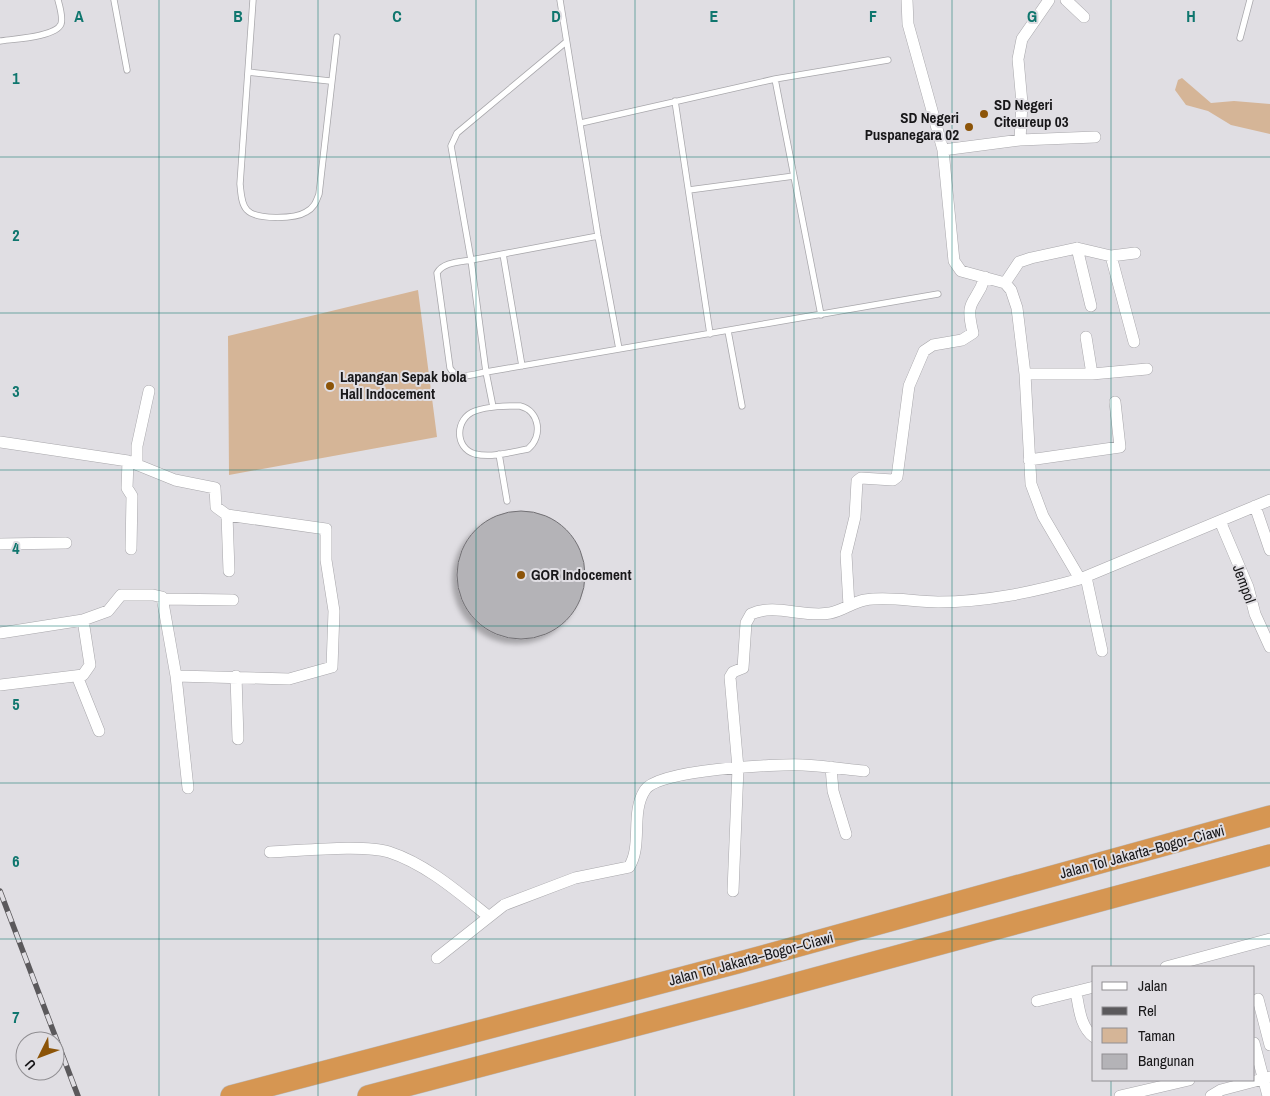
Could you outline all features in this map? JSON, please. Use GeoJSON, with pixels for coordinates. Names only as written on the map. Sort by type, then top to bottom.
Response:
{"type":"FeatureCollection","features":[{"type":"Feature","properties":{"kind":"highway","name":"Jalan Tol Jakarta–Bogor–Ciawi"},"geometry":{"type":"LineString","coordinates":[[231,1096],[737,963],[1270,816]]}},
{"type":"Feature","properties":{"kind":"highway"},"geometry":{"type":"LineString","coordinates":[[368,1096],[741,998],[1270,855]]}},
{"type":"Feature","properties":{"kind":"street"},"geometry":{"type":"LineString","coordinates":[[907,0],[908,24],[943,150],[954,261],[961,271],[1005,283],[1011,290],[1017,308],[1025,374],[1031,484],[1036,503],[1083,578],[1102,651]]}},
{"type":"Feature","properties":{"kind":"street"},"geometry":{"type":"LineString","coordinates":[[1020,140],[1022,103],[1018,58],[1022,39],[1049,0]]}},
{"type":"Feature","properties":{"kind":"street"},"geometry":{"type":"LineString","coordinates":[[1066,0],[1084,17]]}},
{"type":"Feature","properties":{"kind":"street"},"geometry":{"type":"LineString","coordinates":[[943,150],[1020,140],[1095,137]]}},
{"type":"Feature","properties":{"kind":"street"},"geometry":{"type":"LineString","coordinates":[[1005,283],[1014,267],[1024,260],[1077,248],[1111,256],[1135,253]]}},
{"type":"Feature","properties":{"kind":"street"},"geometry":{"type":"LineString","coordinates":[[1077,248],[1091,306]]}},
{"type":"Feature","properties":{"kind":"street"},"geometry":{"type":"LineString","coordinates":[[1111,256],[1134,342]]}},
{"type":"Feature","properties":{"kind":"street"},"geometry":{"type":"LineString","coordinates":[[849,606],[846,554],[855,517],[857,481],[860,478],[893,480],[897,477],[909,386],[924,351],[933,345],[962,340],[973,333],[968,314],[972,300],[978,293],[985,277]]}},
{"type":"Feature","properties":{"kind":"street"},"geometry":{"type":"LineString","coordinates":[[1086,337],[1092,374]]}},
{"type":"Feature","properties":{"kind":"street"},"geometry":{"type":"LineString","coordinates":[[1025,374],[1092,374],[1147,368]]}},
{"type":"Feature","properties":{"kind":"street"},"geometry":{"type":"LineString","coordinates":[[131,549],[132,496],[127,488],[149,391]]}},
{"type":"Feature","properties":{"kind":"street"},"geometry":{"type":"LineString","coordinates":[[1029,460],[1120,447],[1115,402]]}},
{"type":"Feature","properties":{"kind":"street"},"geometry":{"type":"LineString","coordinates":[[0,442],[132,462],[175,480],[215,488],[216,507],[227,514],[326,529],[326,560],[334,611],[334,664],[331,668],[289,679],[236,676],[176,676]]}},
{"type":"Feature","properties":{"kind":"street"},"geometry":{"type":"LineString","coordinates":[[733,891],[738,768],[730,677],[733,672],[743,668],[746,623],[749,615],[764,610],[830,613],[874,599],[938,602],[995,598],[1038,591],[1083,578],[1270,500]]}},
{"type":"Feature","properties":{"kind":"street"},"geometry":{"type":"LineString","coordinates":[[1255,506],[1270,550]]}},
{"type":"Feature","properties":{"kind":"street"},"geometry":{"type":"LineString","coordinates":[[227,514],[229,571]]}},
{"type":"Feature","properties":{"kind":"street","name":"Jempol"},"geometry":{"type":"LineString","coordinates":[[1220,521],[1248,587],[1255,614],[1270,647]]}},
{"type":"Feature","properties":{"kind":"street"},"geometry":{"type":"LineString","coordinates":[[0,544],[66,543]]}},
{"type":"Feature","properties":{"kind":"street"},"geometry":{"type":"LineString","coordinates":[[0,633],[84,620],[108,611],[121,595],[153,595],[164,600],[233,600]]}},
{"type":"Feature","properties":{"kind":"street"},"geometry":{"type":"LineString","coordinates":[[164,600],[176,676],[188,788]]}},
{"type":"Feature","properties":{"kind":"street"},"geometry":{"type":"LineString","coordinates":[[0,686],[83,676],[90,665],[84,620]]}},
{"type":"Feature","properties":{"kind":"street"},"geometry":{"type":"LineString","coordinates":[[77,676],[99,731]]}},
{"type":"Feature","properties":{"kind":"street"},"geometry":{"type":"LineString","coordinates":[[236,676],[238,739]]}},
{"type":"Feature","properties":{"kind":"street"},"geometry":{"type":"LineString","coordinates":[[437,958],[488,916],[504,906],[546,888],[592,874],[629,868],[633,854],[641,798],[646,787],[655,782],[684,774],[783,765],[831,767],[864,771]]}},
{"type":"Feature","properties":{"kind":"street"},"geometry":{"type":"LineString","coordinates":[[831,767],[833,791],[846,834]]}},
{"type":"Feature","properties":{"kind":"street"},"geometry":{"type":"LineString","coordinates":[[270,852],[356,849],[390,852],[433,874],[488,916]]}},
{"type":"Feature","properties":{"kind":"street"},"geometry":{"type":"LineString","coordinates":[[1173,966],[1203,962],[1270,939]]}},
{"type":"Feature","properties":{"kind":"street"},"geometry":{"type":"LineString","coordinates":[[1037,1002],[1092,988]]}},
{"type":"Feature","properties":{"kind":"street"},"geometry":{"type":"LineString","coordinates":[[1076,992],[1082,1021],[1087,1031],[1092,1035]]}},
{"type":"Feature","properties":{"kind":"street"},"geometry":{"type":"LineString","coordinates":[[1270,996],[1256,999],[1270,1045]]}},
{"type":"Feature","properties":{"kind":"street"},"geometry":{"type":"LineString","coordinates":[[1255,1046],[1267,1078],[1268,1096]]}},
{"type":"Feature","properties":{"kind":"street"},"geometry":{"type":"LineString","coordinates":[[1211,1096],[1221,1090],[1267,1078]]}},
{"type":"Feature","properties":{"kind":"street"},"geometry":{"type":"LineString","coordinates":[[1120,1096],[1185,1081]]}},
{"type":"Feature","properties":{"kind":"lane"},"geometry":{"type":"LineString","coordinates":[[0,40],[49,33],[58,29],[62,21],[58,0]]}},
{"type":"Feature","properties":{"kind":"lane"},"geometry":{"type":"LineString","coordinates":[[114,0],[127,70]]}},
{"type":"Feature","properties":{"kind":"lane"},"geometry":{"type":"LineString","coordinates":[[253,0],[241,191],[243,205],[247,211],[254,215],[268,218],[304,214],[315,204],[319,194],[330,81],[337,37]]}},
{"type":"Feature","properties":{"kind":"lane"},"geometry":{"type":"LineString","coordinates":[[560,0],[598,236],[619,349]]}},
{"type":"Feature","properties":{"kind":"lane"},"geometry":{"type":"LineString","coordinates":[[1240,38],[1250,0]]}},
{"type":"Feature","properties":{"kind":"lane"},"geometry":{"type":"LineString","coordinates":[[493,407],[486,372],[471,260],[451,146],[452,140],[457,133],[566,42]]}},
{"type":"Feature","properties":{"kind":"lane"},"geometry":{"type":"LineString","coordinates":[[580,123],[775,79],[888,60]]}},
{"type":"Feature","properties":{"kind":"lane"},"geometry":{"type":"LineString","coordinates":[[248,72],[330,81]]}},
{"type":"Feature","properties":{"kind":"lane"},"geometry":{"type":"LineString","coordinates":[[775,79],[821,315]]}},
{"type":"Feature","properties":{"kind":"lane"},"geometry":{"type":"LineString","coordinates":[[675,101],[710,334]]}},
{"type":"Feature","properties":{"kind":"lane"},"geometry":{"type":"LineString","coordinates":[[689,190],[794,176]]}},
{"type":"Feature","properties":{"kind":"lane"},"geometry":{"type":"LineString","coordinates":[[598,236],[444,266],[437,273],[450,368],[453,374],[458,376],[486,372],[938,294]]}},
{"type":"Feature","properties":{"kind":"lane"},"geometry":{"type":"LineString","coordinates":[[504,254],[522,366]]}},
{"type":"Feature","properties":{"kind":"lane"},"geometry":{"type":"LineString","coordinates":[[728,331],[742,406]]}},
{"type":"Feature","properties":{"kind":"lane"},"geometry":{"type":"LineString","coordinates":[[493,407],[526,407],[538,427],[537,438],[528,449],[499,454],[473,454],[466,449],[459,435],[462,420],[473,411],[493,407]]}},
{"type":"Feature","properties":{"kind":"lane"},"geometry":{"type":"LineString","coordinates":[[499,454],[507,500]]}},
{"type":"Feature","properties":{"kind":"green space"},"geometry":{"type":"Polygon","coordinates":[[[1182,78],[1211,103],[1234,101],[1270,104],[1270,134],[1231,125],[1208,111],[1186,105],[1175,90],[1178,80],[1182,78]]]}},
{"type":"Feature","properties":{"kind":"green space","name":"Lapangan Sepak bola Hall Indocement"},"geometry":{"type":"Polygon","coordinates":[[[418,290],[437,437],[229,475],[228,336],[418,290]]]}},
{"type":"Feature","properties":{"kind":"building","name":"GOR Indocement"},"geometry":{"type":"Polygon","coordinates":[[[521,511],[546,515],[567,529],[581,550],[585,575],[581,600],[567,621],[546,635],[521,639],[496,635],[475,621],[461,600],[457,575],[461,550],[475,529],[496,515],[521,511]]]}},
{"type":"Feature","properties":{"kind":"railway"},"geometry":{"type":"LineString","coordinates":[[0,891],[78,1096]]}},
{"type":"Feature","properties":{"kind":"place","name":"SD Negeri Citeureup 03"},"geometry":{"type":"Point","coordinates":[984,114]}},
{"type":"Feature","properties":{"kind":"place","name":"SD Negeri Puspanegara 02"},"geometry":{"type":"Point","coordinates":[969,127]}},
{"type":"Feature","properties":{"kind":"place","name":"Lapangan Sepak bola Hall Indocement"},"geometry":{"type":"Point","coordinates":[330,386]}},
{"type":"Feature","properties":{"kind":"place","name":"GOR Indocement"},"geometry":{"type":"Point","coordinates":[521,575]}}]}
